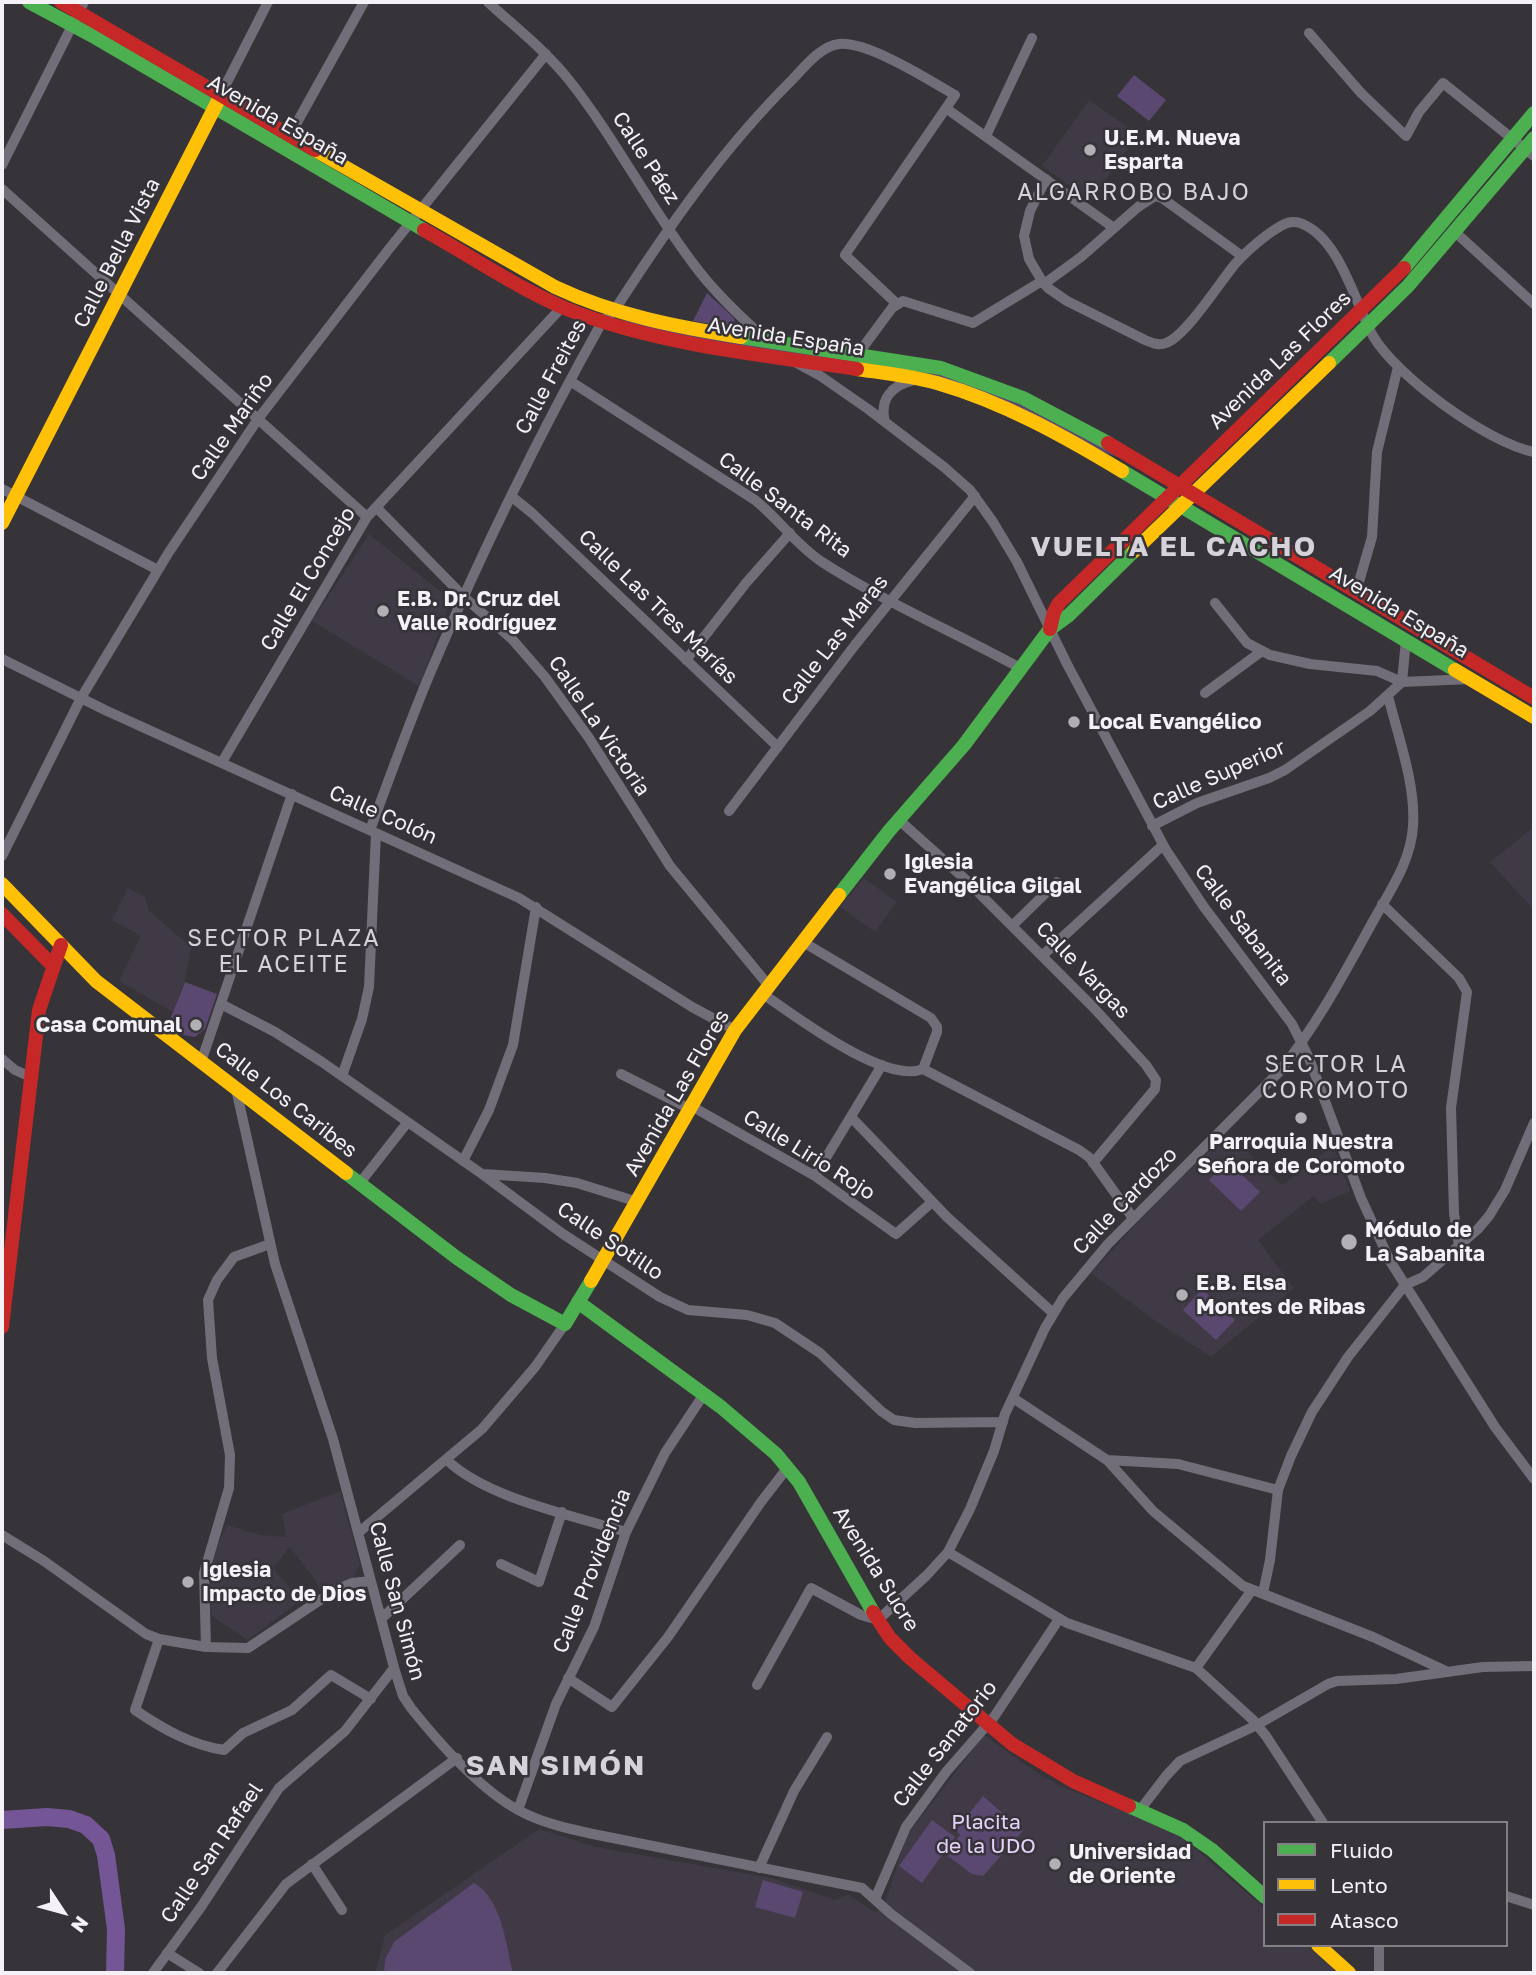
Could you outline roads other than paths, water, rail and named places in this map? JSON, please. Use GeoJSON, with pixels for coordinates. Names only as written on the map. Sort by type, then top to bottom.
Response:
{"type":"FeatureCollection","features":[{"type":"Feature","properties":{"kind":"street","name":"Avenida España"},"geometry":{"type":"LineString","coordinates":[[29,2],[79,13]]}},
{"type":"Feature","properties":{"kind":"street","name":"Avenida España"},"geometry":{"type":"LineString","coordinates":[[61,2],[218,101],[415,216],[555,288],[614,311],[661,324],[941,368],[1023,398],[1086,430],[1534,698]]}},
{"type":"Feature","properties":{"kind":"street","name":"Calle Bella Vista"},"geometry":{"type":"LineString","coordinates":[[2,523],[268,2]]}},
{"type":"Feature","properties":{"kind":"street"},"geometry":{"type":"LineString","coordinates":[[290,135],[364,2]]}},
{"type":"Feature","properties":{"kind":"street","name":"Calle Páez"},"geometry":{"type":"LineString","coordinates":[[488,2],[546,54],[569,80],[705,278],[766,341]]}},
{"type":"Feature","properties":{"kind":"street"},"geometry":{"type":"LineString","coordinates":[[2,165],[79,13]]}},
{"type":"Feature","properties":{"kind":"street"},"geometry":{"type":"LineString","coordinates":[[1309,33],[1361,93],[1406,136],[1419,112],[1443,82],[1513,139],[1531,147]]}},
{"type":"Feature","properties":{"kind":"street"},"geometry":{"type":"LineString","coordinates":[[986,136],[1032,38]]}},
{"type":"Feature","properties":{"kind":"street","name":"Calle Freites"},"geometry":{"type":"LineString","coordinates":[[342,1076],[362,1019],[369,987],[373,831],[431,672],[464,597],[511,496],[602,322],[614,311],[668,227],[759,113],[814,57],[827,48],[844,44],[887,57],[955,95],[947,109]]}},
{"type":"Feature","properties":{"kind":"street","name":"Calle Mariño"},"geometry":{"type":"LineString","coordinates":[[2,856],[81,698],[158,570],[258,419],[415,216],[546,54]]}},
{"type":"Feature","properties":{"kind":"street","name":"Avenida España"},"geometry":{"type":"LineString","coordinates":[[218,101],[290,135],[562,307],[602,322],[680,342],[920,379],[969,394],[1031,419],[1078,444],[1534,717]]}},
{"type":"Feature","properties":{"kind":"street"},"geometry":{"type":"LineString","coordinates":[[897,304],[845,256],[947,109],[1114,228]]}},
{"type":"Feature","properties":{"kind":"street","name":"Avenida Las Flores"},"geometry":{"type":"LineString","coordinates":[[1050,629],[1059,603],[1397,276],[1534,113]]}},
{"type":"Feature","properties":{"kind":"street","name":"Avenida Las Flores"},"geometry":{"type":"LineString","coordinates":[[358,1533],[482,1429],[519,1388],[565,1324],[603,1262],[735,1030],[900,820],[964,746],[1050,629],[1069,615],[1408,286],[1531,147]]}},
{"type":"Feature","properties":{"kind":"street"},"geometry":{"type":"LineString","coordinates":[[1046,179],[1030,211],[1024,236],[1029,259],[1043,283],[1067,300],[1145,340],[1161,344],[1174,338],[1183,329],[1242,256],[1277,227],[1293,222],[1303,225],[1319,236],[1339,262],[1368,325],[1380,346],[1398,367],[1488,434],[1517,448],[1534,452]]}},
{"type":"Feature","properties":{"kind":"street"},"geometry":{"type":"LineString","coordinates":[[2,189],[367,517]]}},
{"type":"Feature","properties":{"kind":"street"},"geometry":{"type":"LineString","coordinates":[[858,354],[897,304],[908,301],[973,323],[1043,283],[1081,257],[1148,199],[1159,196],[1242,256]]}},
{"type":"Feature","properties":{"kind":"street"},"geometry":{"type":"LineString","coordinates":[[1455,232],[1534,304]]}},
{"type":"Feature","properties":{"kind":"street","name":"Calle El Concejo"},"geometry":{"type":"LineString","coordinates":[[222,762],[367,517],[562,307]]}},
{"type":"Feature","properties":{"kind":"street","name":"Calle Sabanita"},"geometry":{"type":"LineString","coordinates":[[789,359],[819,375],[952,473],[975,496],[993,522],[1017,562],[1163,845],[1204,908],[1292,1024],[1380,1241],[1495,1427],[1534,1479]]}},
{"type":"Feature","properties":{"kind":"street"},"geometry":{"type":"LineString","coordinates":[[1356,592],[1372,537],[1377,452],[1398,367]]}},
{"type":"Feature","properties":{"kind":"street"},"geometry":{"type":"LineString","coordinates":[[885,422],[883,405],[889,393],[898,385],[920,379]]}},
{"type":"Feature","properties":{"kind":"street","name":"Calle Santa Rita"},"geometry":{"type":"LineString","coordinates":[[570,381],[755,500],[821,561],[889,601],[1020,668]]}},
{"type":"Feature","properties":{"kind":"street"},"geometry":{"type":"LineString","coordinates":[[2,489],[158,570]]}},
{"type":"Feature","properties":{"kind":"street","name":"Calle Las Tres Marías"},"geometry":{"type":"LineString","coordinates":[[511,496],[778,747]]}},
{"type":"Feature","properties":{"kind":"street","name":"Calle Las Maras"},"geometry":{"type":"LineString","coordinates":[[729,811],[889,601],[975,496]]}},
{"type":"Feature","properties":{"kind":"street","name":"Calle La Victoria"},"geometry":{"type":"LineString","coordinates":[[376,507],[464,597],[512,639],[545,677],[589,738],[670,866],[766,990],[842,1046],[882,1065],[913,1072],[923,1069]]}},
{"type":"Feature","properties":{"kind":"street"},"geometry":{"type":"LineString","coordinates":[[686,660],[746,583],[790,533]]}},
{"type":"Feature","properties":{"kind":"street"},"geometry":{"type":"LineString","coordinates":[[1215,603],[1247,643],[1262,651],[1310,664],[1377,671],[1402,682],[1471,679]]}},
{"type":"Feature","properties":{"kind":"street"},"geometry":{"type":"LineString","coordinates":[[1402,682],[1406,640],[1411,625]]}},
{"type":"Feature","properties":{"kind":"street"},"geometry":{"type":"LineString","coordinates":[[1205,693],[1262,651]]}},
{"type":"Feature","properties":{"kind":"street","name":"Calle Colón"},"geometry":{"type":"LineString","coordinates":[[2,659],[536,907],[692,1007],[735,1030]]}},
{"type":"Feature","properties":{"kind":"street","name":"Calle Superior"},"geometry":{"type":"LineString","coordinates":[[1152,825],[1197,803],[1285,770],[1388,696],[1402,682]]}},
{"type":"Feature","properties":{"kind":"street","name":"Calle Cardozo"},"geometry":{"type":"LineString","coordinates":[[878,1620],[928,1576],[948,1552],[987,1469],[1013,1398],[1053,1313],[1096,1257],[1279,1072],[1301,1042],[1382,904],[1408,856],[1413,825],[1409,781],[1388,696]]}},
{"type":"Feature","properties":{"kind":"street"},"geometry":{"type":"LineString","coordinates":[[201,1062],[292,794]]}},
{"type":"Feature","properties":{"kind":"street","name":"Calle Vargas"},"geometry":{"type":"LineString","coordinates":[[900,820],[1043,955],[1132,1048],[1156,1080],[1151,1095],[1093,1163]]}},
{"type":"Feature","properties":{"kind":"street"},"geometry":{"type":"LineString","coordinates":[[1043,955],[1163,845]]}},
{"type":"Feature","properties":{"kind":"street"},"geometry":{"type":"LineString","coordinates":[[1013,925],[1057,883]]}},
{"type":"Feature","properties":{"kind":"street","name":"Calle Los Caribes"},"geometry":{"type":"LineString","coordinates":[[2,884],[96,981],[359,1184],[499,1288],[565,1324]]}},
{"type":"Feature","properties":{"kind":"street"},"geometry":{"type":"LineString","coordinates":[[1382,904],[1459,978],[1467,992],[1451,1108],[1454,1213],[1459,1246]]}},
{"type":"Feature","properties":{"kind":"street"},"geometry":{"type":"LineString","coordinates":[[463,1161],[489,1110],[513,1045],[536,907]]}},
{"type":"Feature","properties":{"kind":"street"},"geometry":{"type":"LineString","coordinates":[[2,914],[53,966]]}},
{"type":"Feature","properties":{"kind":"street"},"geometry":{"type":"LineString","coordinates":[[803,942],[931,1018],[937,1032],[923,1069],[1079,1150],[1093,1163],[1133,1218]]}},
{"type":"Feature","properties":{"kind":"street"},"geometry":{"type":"LineString","coordinates":[[2,1327],[39,1010],[61,946]]}},
{"type":"Feature","properties":{"kind":"street","name":"Calle Sotillo"},"geometry":{"type":"LineString","coordinates":[[221,1004],[275,1032],[342,1076],[603,1262],[660,1297],[688,1310],[747,1315],[787,1330],[820,1353],[894,1420],[915,1423],[1003,1422]]}},
{"type":"Feature","properties":{"kind":"street"},"geometry":{"type":"LineString","coordinates":[[2,1059],[15,1070],[32,1077]]}},
{"type":"Feature","properties":{"kind":"street"},"geometry":{"type":"LineString","coordinates":[[815,1176],[882,1065]]}},
{"type":"Feature","properties":{"kind":"street","name":"Calle Lirio Rojo"},"geometry":{"type":"LineString","coordinates":[[621,1074],[815,1176],[896,1234],[932,1202]]}},
{"type":"Feature","properties":{"kind":"street","name":"Calle San Simón"},"geometry":{"type":"LineString","coordinates":[[236,1088],[275,1264],[333,1439],[394,1668],[403,1696],[411,1708],[491,1791],[518,1810],[539,1820],[581,1831],[862,1888],[901,1922],[970,1973]]}},
{"type":"Feature","properties":{"kind":"street","name":"Calle Lirio Rojo"},"geometry":{"type":"LineString","coordinates":[[851,1117],[932,1202],[1053,1313]]}},
{"type":"Feature","properties":{"kind":"street"},"geometry":{"type":"LineString","coordinates":[[359,1184],[407,1123]]}},
{"type":"Feature","properties":{"kind":"street"},"geometry":{"type":"LineString","coordinates":[[1196,1668],[1257,1591],[1270,1560],[1278,1490],[1300,1434],[1330,1383],[1348,1356],[1405,1285],[1423,1277],[1478,1229],[1497,1204],[1534,1123]]}},
{"type":"Feature","properties":{"kind":"street"},"geometry":{"type":"LineString","coordinates":[[482,1174],[577,1183],[638,1202]]}},
{"type":"Feature","properties":{"kind":"street"},"geometry":{"type":"LineString","coordinates":[[206,1647],[204,1573],[229,1488],[230,1476],[228,1440],[212,1359],[208,1300],[217,1280],[234,1256],[270,1244]]}},
{"type":"Feature","properties":{"kind":"street","name":"Avenida Sucre"},"geometry":{"type":"LineString","coordinates":[[578,1302],[629,1336],[769,1447],[788,1467],[878,1620],[897,1646],[987,1725],[1045,1765],[1082,1785],[1172,1824],[1196,1838],[1263,1895]]}},
{"type":"Feature","properties":{"kind":"street","name":"Calle Providencia"},"geometry":{"type":"LineString","coordinates":[[518,1810],[556,1704],[594,1627],[626,1532],[665,1453],[704,1394]]}},
{"type":"Feature","properties":{"kind":"street"},"geometry":{"type":"LineString","coordinates":[[1013,1398],[1107,1460],[1171,1527],[1243,1586],[1373,1637],[1448,1672]]}},
{"type":"Feature","properties":{"kind":"street"},"geometry":{"type":"LineString","coordinates":[[447,1460],[476,1483],[626,1532]]}},
{"type":"Feature","properties":{"kind":"street"},"geometry":{"type":"LineString","coordinates":[[1107,1460],[1178,1464],[1278,1490]]}},
{"type":"Feature","properties":{"kind":"street"},"geometry":{"type":"LineString","coordinates":[[568,1678],[612,1707],[668,1637],[788,1467]]}},
{"type":"Feature","properties":{"kind":"street"},"geometry":{"type":"LineString","coordinates":[[501,1564],[539,1582],[562,1512]]}},
{"type":"Feature","properties":{"kind":"street"},"geometry":{"type":"LineString","coordinates":[[2,1535],[44,1561],[138,1629],[159,1639],[206,1647],[248,1648],[335,1590],[352,1583],[371,1581]]}},
{"type":"Feature","properties":{"kind":"street"},"geometry":{"type":"LineString","coordinates":[[381,1619],[460,1545]]}},
{"type":"Feature","properties":{"kind":"street"},"geometry":{"type":"LineString","coordinates":[[948,1552],[1059,1619],[1196,1668],[1257,1725],[1280,1755],[1322,1821]]}},
{"type":"Feature","properties":{"kind":"street"},"geometry":{"type":"LineString","coordinates":[[757,1685],[811,1588],[861,1615],[878,1620]]}},
{"type":"Feature","properties":{"kind":"street","name":"Calle Sanatorio"},"geometry":{"type":"LineString","coordinates":[[875,1899],[906,1827],[946,1772],[997,1713],[1059,1619]]}},
{"type":"Feature","properties":{"kind":"street"},"geometry":{"type":"LineString","coordinates":[[159,1639],[135,1710],[162,1728],[213,1748],[224,1750],[243,1733],[292,1710],[331,1675],[371,1699]]}},
{"type":"Feature","properties":{"kind":"street"},"geometry":{"type":"LineString","coordinates":[[1140,1810],[1181,1761],[1257,1725],[1317,1689],[1337,1681],[1396,1679],[1483,1667],[1534,1666]]}},
{"type":"Feature","properties":{"kind":"street","name":"Calle San Rafael"},"geometry":{"type":"LineString","coordinates":[[153,1973],[195,1916],[278,1788],[345,1731],[394,1668]]}},
{"type":"Feature","properties":{"kind":"street"},"geometry":{"type":"LineString","coordinates":[[759,1868],[794,1791],[827,1737]]}},
{"type":"Feature","properties":{"kind":"street"},"geometry":{"type":"LineString","coordinates":[[217,1973],[279,1892],[312,1864],[397,1805],[457,1758]]}},
{"type":"Feature","properties":{"kind":"street"},"geometry":{"type":"LineString","coordinates":[[312,1864],[342,1910]]}},
{"type":"Feature","properties":{"kind":"street"},"geometry":{"type":"LineString","coordinates":[[1508,1897],[1534,1905]]}},
{"type":"Feature","properties":{"kind":"street"},"geometry":{"type":"LineString","coordinates":[[1320,1947],[1349,1973]]}},
{"type":"Feature","properties":{"kind":"street"},"geometry":{"type":"LineString","coordinates":[[1379,1947],[1379,1973]]}},
{"type":"Feature","properties":{"kind":"street"},"geometry":{"type":"LineString","coordinates":[[167,1953],[199,1973]]}},
{"type":"Feature","properties":{"kind":"waterway"},"geometry":{"type":"LineString","coordinates":[[2,1820],[47,1817],[69,1819],[86,1825],[101,1839],[106,1855],[116,1929],[115,1973]]}},
{"type":"Feature","properties":{"kind":"place","name":"U.E.M. Nueva Esparta"},"geometry":{"type":"Point","coordinates":[1090,150]}},
{"type":"Feature","properties":{"kind":"place","name":"E.B. Dr. Cruz del Valle Rodríguez"},"geometry":{"type":"Point","coordinates":[383,611]}},
{"type":"Feature","properties":{"kind":"place","name":"Local Evangélico"},"geometry":{"type":"Point","coordinates":[1074,722]}},
{"type":"Feature","properties":{"kind":"place","name":"Iglesia Evangélica Gilgal"},"geometry":{"type":"Point","coordinates":[890,874]}},
{"type":"Feature","properties":{"kind":"place","name":"Casa Comunal"},"geometry":{"type":"Point","coordinates":[196,1025]}},
{"type":"Feature","properties":{"kind":"place","name":"Parroquia Nuestra Señora de Coromoto"},"geometry":{"type":"Point","coordinates":[1301,1118]}},
{"type":"Feature","properties":{"kind":"place","name":"Módulo de La Sabanita"},"geometry":{"type":"Point","coordinates":[1349,1242]}},
{"type":"Feature","properties":{"kind":"place","name":"E.B. Elsa Montes de Ribas"},"geometry":{"type":"Point","coordinates":[1182,1295]}},
{"type":"Feature","properties":{"kind":"place","name":"Iglesia Impacto de Dios"},"geometry":{"type":"Point","coordinates":[188,1582]}},
{"type":"Feature","properties":{"kind":"place","name":"Universidad de Oriente"},"geometry":{"type":"Point","coordinates":[1055,1864]}},
{"type":"Feature","properties":{"kind":"district","name":"ALGARROBO BAJO"},"geometry":{"type":"Point","coordinates":[1134,193]}},
{"type":"Feature","properties":{"kind":"district","name":"VUELTA EL CACHO"},"geometry":{"type":"Point","coordinates":[1174,547]}},
{"type":"Feature","properties":{"kind":"district","name":"SECTOR PLAZA EL ACEITE"},"geometry":{"type":"Point","coordinates":[284,952]}},
{"type":"Feature","properties":{"kind":"district","name":"SECTOR LA COROMOTO"},"geometry":{"type":"Point","coordinates":[1336,1078]}},
{"type":"Feature","properties":{"kind":"district","name":"SAN SIMÓN"},"geometry":{"type":"Point","coordinates":[556,1766]}},
{"type":"Feature","properties":{"kind":"park label","name":"Placita de la UDO"},"geometry":{"type":"Point","coordinates":[986,1834]}}]}
